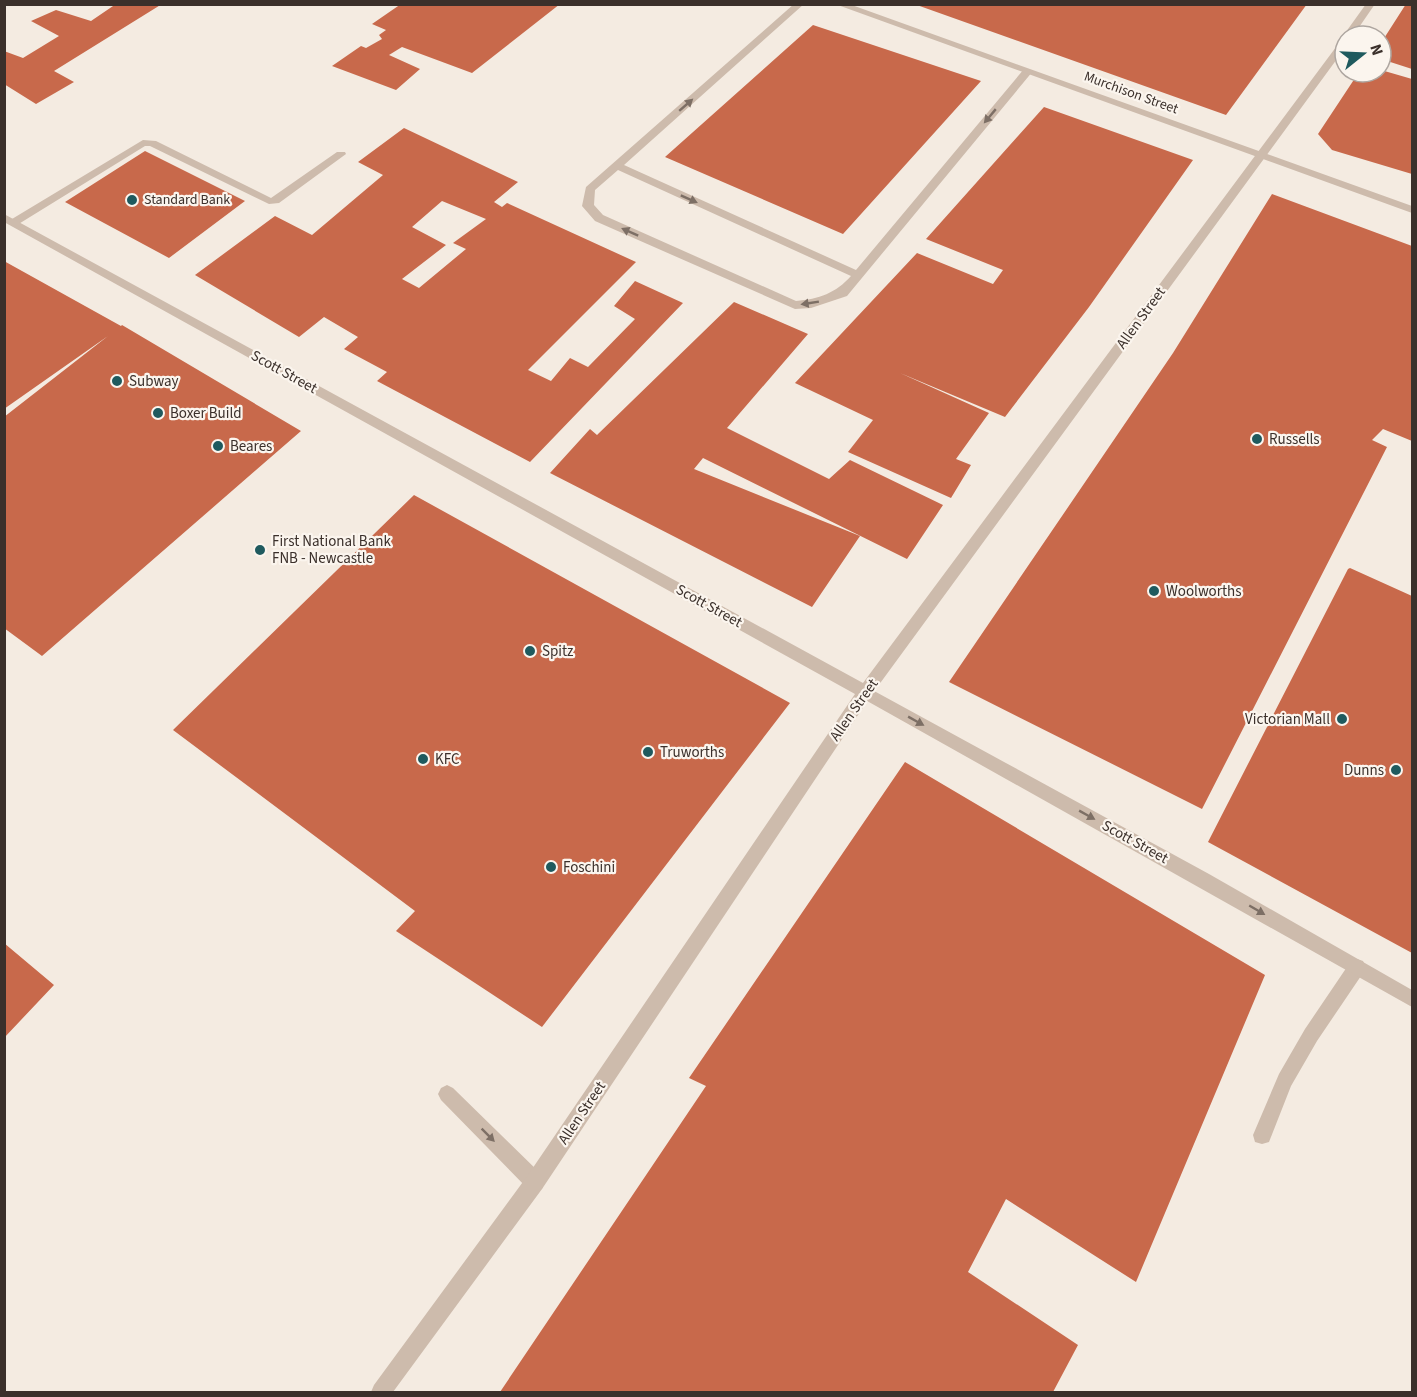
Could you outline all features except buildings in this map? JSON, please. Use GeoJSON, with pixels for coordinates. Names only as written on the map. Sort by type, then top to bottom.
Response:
{"type":"FeatureCollection","features":[{"type":"Feature","properties":{"kind":"street"},"geometry":{"type":"LineString","coordinates":[[800,4],[590,189],[588,206],[599,218],[795,305],[811,304],[843,293],[1028,71]]}},
{"type":"Feature","properties":{"kind":"street","name":"Murchison Street"},"geometry":{"type":"LineString","coordinates":[[839,4],[1413,210]]}},
{"type":"Feature","properties":{"kind":"street"},"geometry":{"type":"LineString","coordinates":[[1357,24],[1371,4]]}},
{"type":"Feature","properties":{"kind":"street","name":"Allen Street"},"geometry":{"type":"LineString","coordinates":[[381,1392],[535,1182],[865,692],[1333,57]]}},
{"type":"Feature","properties":{"kind":"street"},"geometry":{"type":"LineString","coordinates":[[9,220],[143,143],[152,144],[269,201],[275,201],[342,154]]}},
{"type":"Feature","properties":{"kind":"street"},"geometry":{"type":"LineString","coordinates":[[617,166],[858,275]]}},
{"type":"Feature","properties":{"kind":"street","name":"Scott Street"},"geometry":{"type":"LineString","coordinates":[[9,220],[865,692],[1413,999]]}},
{"type":"Feature","properties":{"kind":"street"},"geometry":{"type":"LineString","coordinates":[[1262,1135],[1285,1080],[1311,1035],[1357,967]]}},
{"type":"Feature","properties":{"kind":"street"},"geometry":{"type":"LineString","coordinates":[[447,1094],[535,1182]]}},
{"type":"Feature","properties":{"kind":"place","name":"Standard Bank"},"geometry":{"type":"Point","coordinates":[132,200]}},
{"type":"Feature","properties":{"kind":"place","name":"Subway"},"geometry":{"type":"Point","coordinates":[117,381]}},
{"type":"Feature","properties":{"kind":"place","name":"Boxer Build"},"geometry":{"type":"Point","coordinates":[158,413]}},
{"type":"Feature","properties":{"kind":"place","name":"Russells"},"geometry":{"type":"Point","coordinates":[1257,439]}},
{"type":"Feature","properties":{"kind":"place","name":"Beares"},"geometry":{"type":"Point","coordinates":[218,446]}},
{"type":"Feature","properties":{"kind":"place","name":"First National Bank FNB - Newcastle"},"geometry":{"type":"Point","coordinates":[260,550]}},
{"type":"Feature","properties":{"kind":"place","name":"Woolworths"},"geometry":{"type":"Point","coordinates":[1154,591]}},
{"type":"Feature","properties":{"kind":"place","name":"Spitz"},"geometry":{"type":"Point","coordinates":[530,651]}},
{"type":"Feature","properties":{"kind":"place","name":"Victorian Mall"},"geometry":{"type":"Point","coordinates":[1342,719]}},
{"type":"Feature","properties":{"kind":"place","name":"Truworths"},"geometry":{"type":"Point","coordinates":[648,752]}},
{"type":"Feature","properties":{"kind":"place","name":"KFC"},"geometry":{"type":"Point","coordinates":[423,759]}},
{"type":"Feature","properties":{"kind":"place","name":"Dunns"},"geometry":{"type":"Point","coordinates":[1396,770]}},
{"type":"Feature","properties":{"kind":"place","name":"Foschini"},"geometry":{"type":"Point","coordinates":[551,867]}}]}
